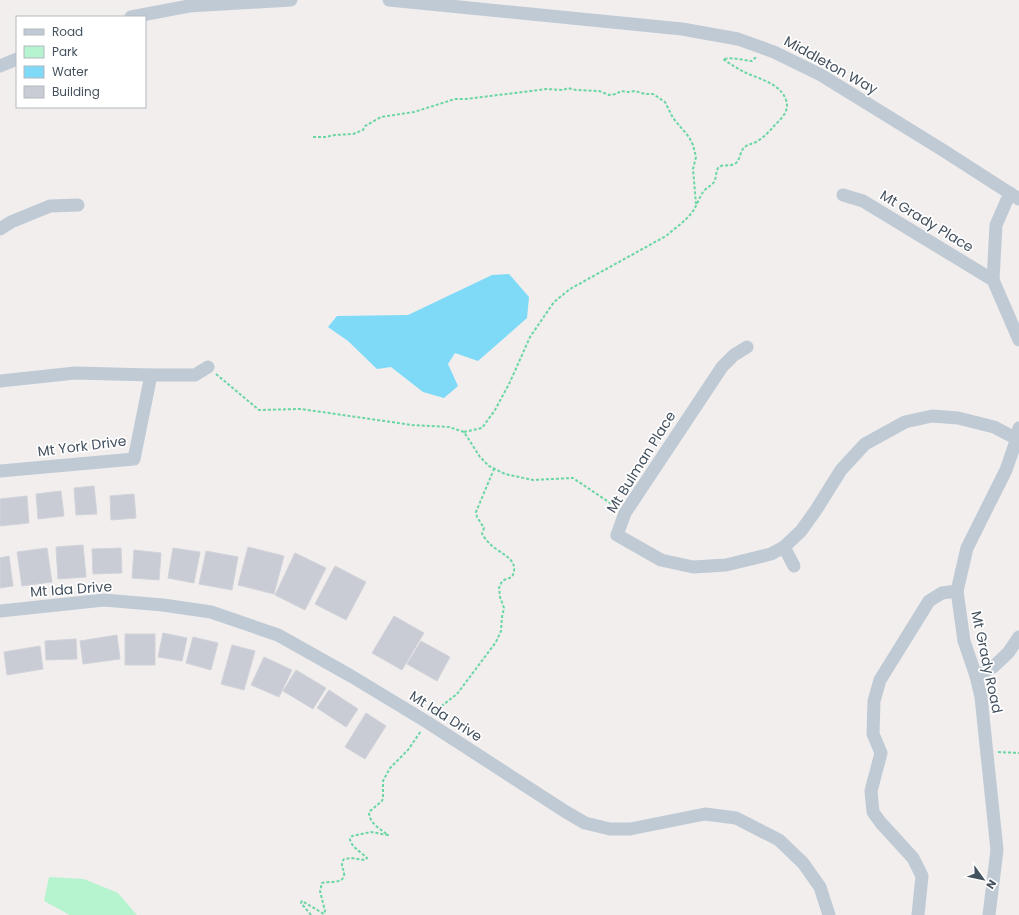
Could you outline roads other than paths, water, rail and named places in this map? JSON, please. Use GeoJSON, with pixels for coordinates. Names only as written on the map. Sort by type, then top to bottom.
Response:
{"type":"FeatureCollection","features":[{"type":"Feature","properties":{"kind":"street"},"geometry":{"type":"LineString","coordinates":[[136,16],[189,6],[291,0]]}},
{"type":"Feature","properties":{"kind":"street","name":"Middleton Way"},"geometry":{"type":"LineString","coordinates":[[389,0],[682,29],[738,39],[774,52],[821,75],[1015,196]]}},
{"type":"Feature","properties":{"kind":"street"},"geometry":{"type":"LineString","coordinates":[[0,66],[16,59]]}},
{"type":"Feature","properties":{"kind":"street","name":"Mt Grady Place"},"geometry":{"type":"LineString","coordinates":[[843,195],[863,201],[993,280]]}},
{"type":"Feature","properties":{"kind":"street"},"geometry":{"type":"LineString","coordinates":[[1015,196],[996,225],[993,280],[1019,340]]}},
{"type":"Feature","properties":{"kind":"street"},"geometry":{"type":"LineString","coordinates":[[0,230],[11,222],[50,206],[78,205]]}},
{"type":"Feature","properties":{"kind":"street","name":"Mt Bulman Place"},"geometry":{"type":"LineString","coordinates":[[748,346],[734,354],[722,367],[626,513],[616,535],[661,560],[693,567],[726,565],[771,554],[784,547],[801,530],[816,510],[841,470],[865,444],[904,422],[932,416],[958,418],[1018,435]]}},
{"type":"Feature","properties":{"kind":"street"},"geometry":{"type":"LineString","coordinates":[[0,381],[75,373],[195,375],[208,367]]}},
{"type":"Feature","properties":{"kind":"street","name":"Mt York Drive"},"geometry":{"type":"LineString","coordinates":[[0,471],[134,459],[151,375]]}},
{"type":"Feature","properties":{"kind":"street","name":"Mt Grady Road"},"geometry":{"type":"LineString","coordinates":[[989,915],[997,850],[981,697],[976,676],[964,641],[957,591],[966,548],[1006,470],[1018,435]]}},
{"type":"Feature","properties":{"kind":"street"},"geometry":{"type":"LineString","coordinates":[[784,547],[794,566]]}},
{"type":"Feature","properties":{"kind":"street"},"geometry":{"type":"LineString","coordinates":[[918,915],[922,876],[913,858],[873,812],[871,791],[881,753],[873,734],[874,701],[880,680],[929,601],[942,593],[957,591]]}},
{"type":"Feature","properties":{"kind":"street","name":"Mt Ida Drive"},"geometry":{"type":"LineString","coordinates":[[0,611],[104,600],[211,612],[278,635],[351,676],[427,722],[559,808],[585,823],[610,829],[630,829],[705,814],[736,818],[779,840],[803,863],[820,888],[829,915]]}},
{"type":"Feature","properties":{"kind":"street"},"geometry":{"type":"LineString","coordinates":[[976,676],[993,667],[1008,653],[1019,637]]}},
{"type":"Feature","properties":{"kind":"water"},"geometry":{"type":"Polygon","coordinates":[[[509,274],[529,297],[527,318],[478,361],[455,353],[448,364],[458,386],[444,398],[423,392],[391,367],[377,369],[348,341],[328,327],[337,316],[408,315],[492,275],[509,274]]]}}]}
